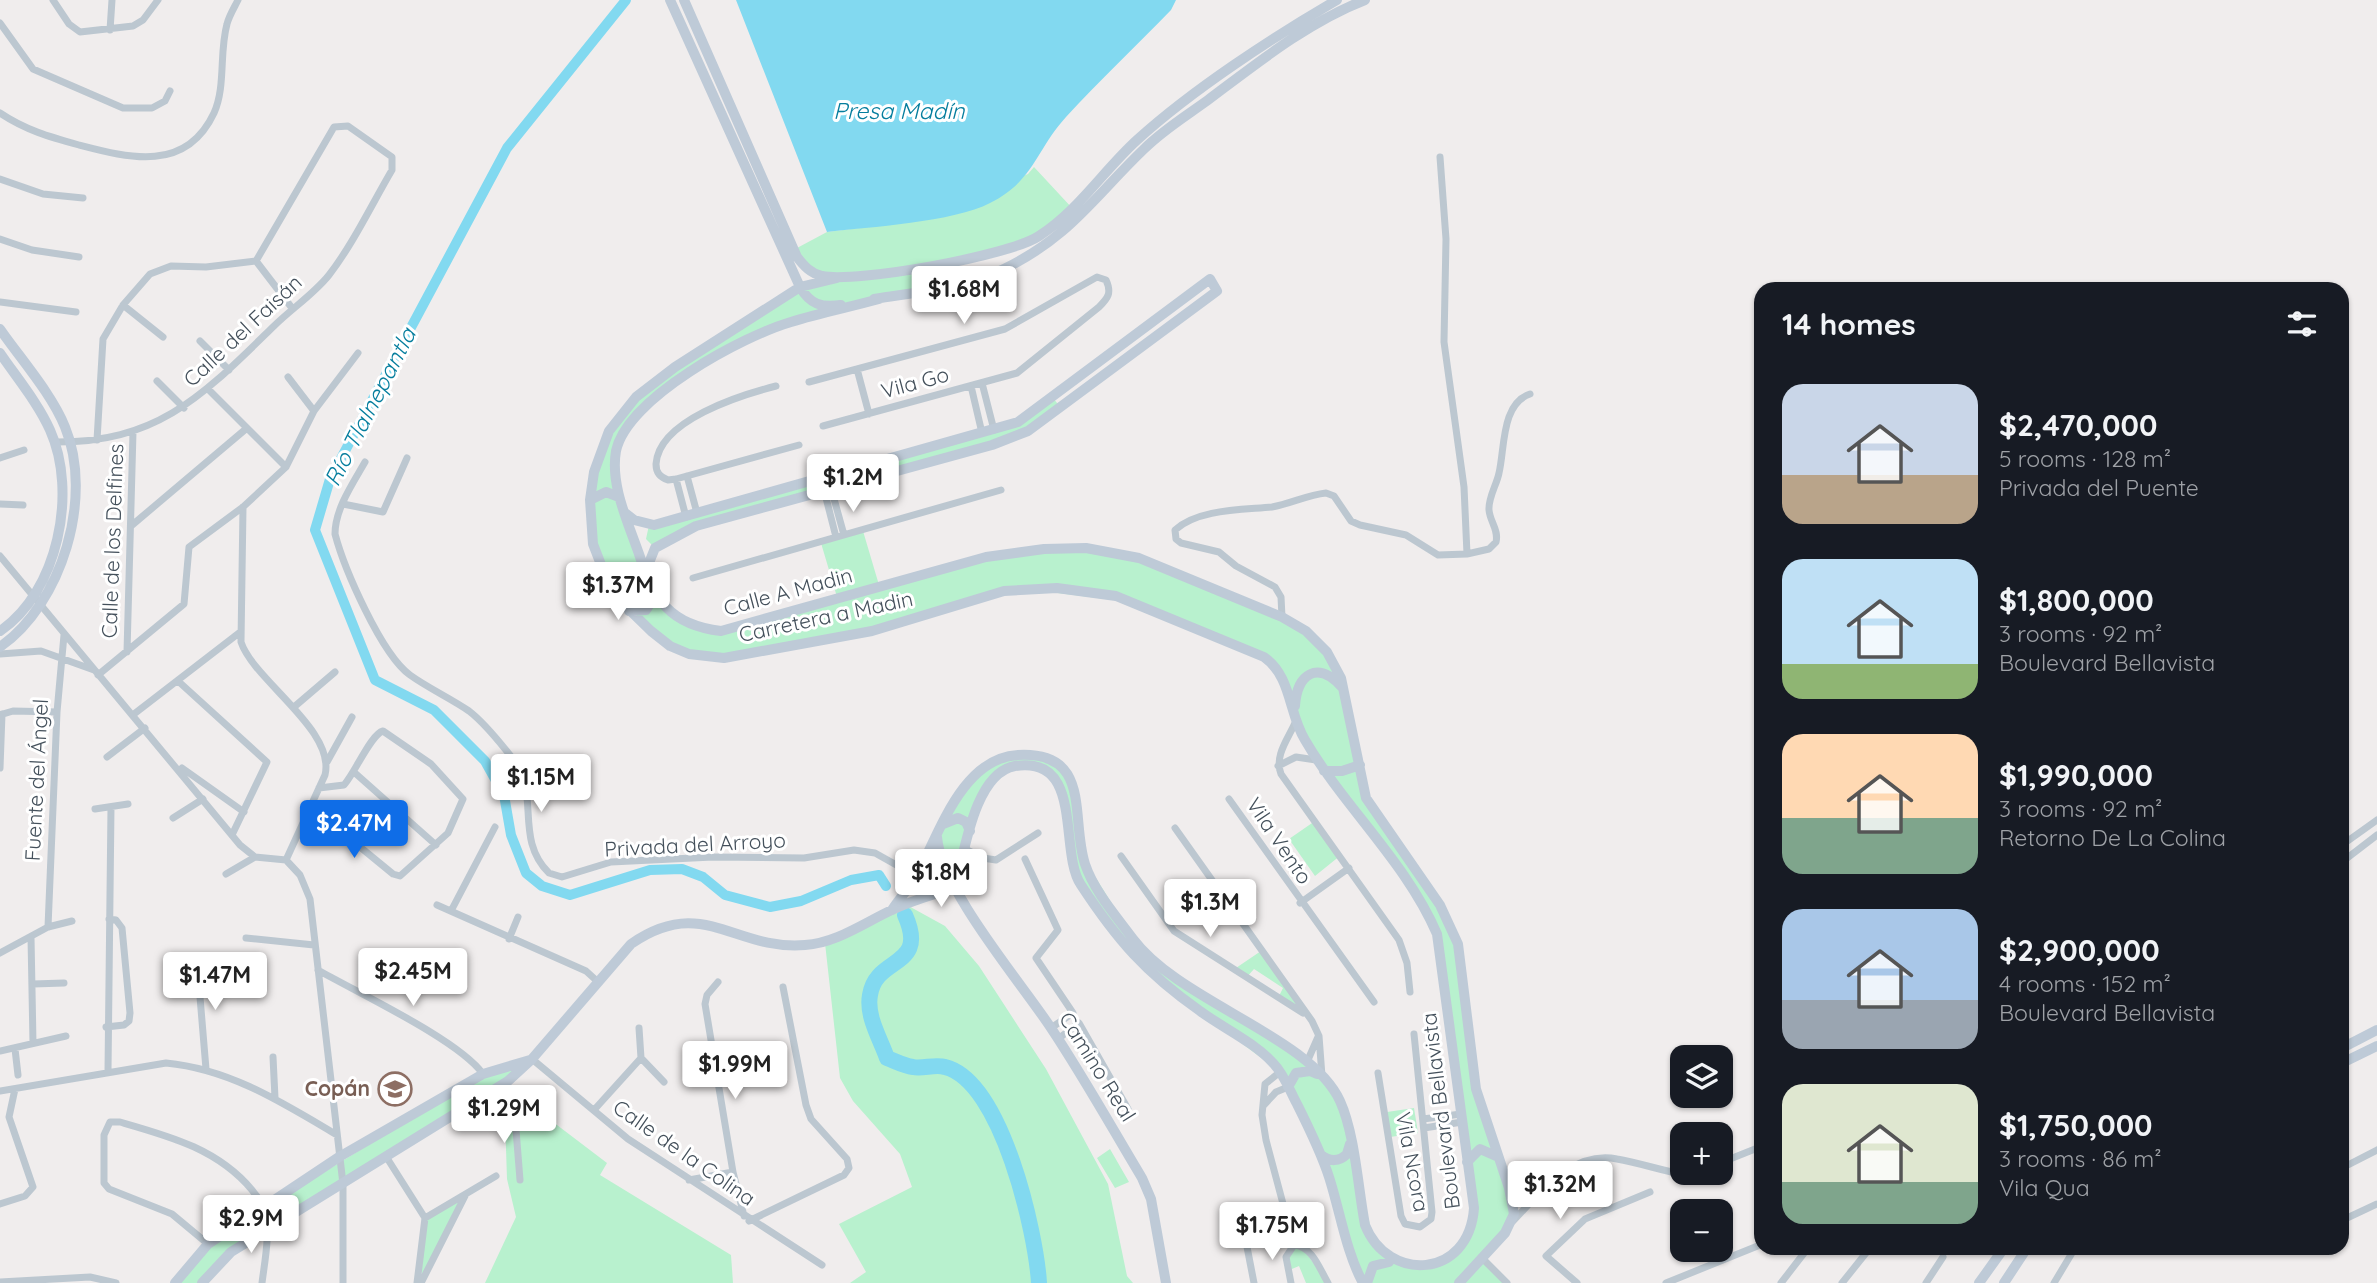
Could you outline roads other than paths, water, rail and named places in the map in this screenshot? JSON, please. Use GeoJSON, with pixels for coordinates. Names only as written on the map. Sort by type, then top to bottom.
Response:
{"type":"FeatureCollection","features":[{"type":"Feature","properties":{"kind":"main road"},"geometry":{"type":"LineString","coordinates":[[670,0],[800,288],[811,302],[821,306],[879,299],[984,278],[1042,248],[1074,223],[1157,138],[1264,58],[1339,12],[1365,0]]}},
{"type":"Feature","properties":{"kind":"main road"},"geometry":{"type":"LineString","coordinates":[[684,0],[797,257],[807,270],[837,278]]}},
{"type":"Feature","properties":{"kind":"main road"},"geometry":{"type":"LineString","coordinates":[[800,288],[837,278],[1002,252],[1037,238],[1073,209],[1149,130],[1259,49],[1337,0]]}},
{"type":"Feature","properties":{"kind":"main road"},"geometry":{"type":"LineString","coordinates":[[931,265],[934,289]]}},
{"type":"Feature","properties":{"kind":"main road"},"geometry":{"type":"LineString","coordinates":[[625,513],[634,520],[654,525],[988,432],[1028,417],[1210,279],[1217,291],[1039,425],[1012,438],[681,532],[655,548],[645,573]]}},
{"type":"Feature","properties":{"kind":"main road","name":"Carretera a Madin"},"geometry":{"type":"LineString","coordinates":[[800,288],[665,374],[636,397],[609,431],[594,472],[590,500],[593,544],[612,593],[670,646],[689,654],[724,658],[872,631],[1004,592],[1057,588]]}},
{"type":"Feature","properties":{"kind":"main road","name":"Calle A Madin"},"geometry":{"type":"LineString","coordinates":[[879,299],[790,322],[752,337],[657,393],[624,432],[617,450],[619,497],[655,596],[689,624],[721,631],[986,557],[1067,548]]}},
{"type":"Feature","properties":{"kind":"main road"},"geometry":{"type":"LineString","coordinates":[[0,329],[61,418],[70,442],[76,475],[70,533],[61,566],[14,638],[0,648]]}},
{"type":"Feature","properties":{"kind":"main road"},"geometry":{"type":"LineString","coordinates":[[0,353],[43,417],[55,442],[62,471],[59,533],[37,603],[0,631]]}},
{"type":"Feature","properties":{"kind":"main road"},"geometry":{"type":"LineString","coordinates":[[1053,398],[1061,408]]}},
{"type":"Feature","properties":{"kind":"main road"},"geometry":{"type":"LineString","coordinates":[[590,500],[606,492],[619,497]]}},
{"type":"Feature","properties":{"kind":"main road","name":"Boulevard Bellavista"},"geometry":{"type":"LineString","coordinates":[[1067,548],[1114,551],[1139,558],[1282,617],[1306,631],[1335,664],[1370,805],[1451,925],[1461,965],[1476,1089],[1512,1200],[1511,1224]]}},
{"type":"Feature","properties":{"kind":"main road","name":"Boulevard Bellavista"},"geometry":{"type":"LineString","coordinates":[[1057,588],[1116,596],[1264,657],[1282,673],[1294,720],[1316,760],[1421,902],[1437,934],[1474,1208],[1472,1225],[1466,1242],[1445,1264],[1415,1269],[1389,1262]]}},
{"type":"Feature","properties":{"kind":"main road"},"geometry":{"type":"LineString","coordinates":[[629,611],[646,610],[655,596]]}},
{"type":"Feature","properties":{"kind":"main road"},"geometry":{"type":"LineString","coordinates":[[1294,720],[1298,686],[1304,677],[1324,673],[1343,689]]}},
{"type":"Feature","properties":{"kind":"main road"},"geometry":{"type":"LineString","coordinates":[[895,908],[916,876],[962,790],[984,767],[1000,758],[1036,756],[1054,762],[1072,780],[1077,792],[1083,854],[1091,877],[1141,950],[1172,976],[1307,1062],[1339,1100],[1369,1238],[1389,1262],[1373,1266],[1365,1283]]}},
{"type":"Feature","properties":{"kind":"main road"},"geometry":{"type":"LineString","coordinates":[[1324,771],[1342,771],[1360,765]]}},
{"type":"Feature","properties":{"kind":"main road"},"geometry":{"type":"LineString","coordinates":[[202,1283],[231,1252],[500,1087],[532,1059],[631,944],[652,929],[673,922],[691,922],[784,946],[825,943],[895,908],[955,888],[984,791],[998,773],[1026,766],[1051,776],[1064,794],[1074,873],[1125,949],[1149,974],[1263,1055],[1280,1072],[1321,1155],[1365,1283]]}},
{"type":"Feature","properties":{"kind":"main road"},"geometry":{"type":"LineString","coordinates":[[943,824],[958,818],[966,822],[970,831]]}},
{"type":"Feature","properties":{"kind":"main road","name":"Camino Real"},"geometry":{"type":"LineString","coordinates":[[937,836],[941,863],[955,888],[1051,1028],[1147,1188],[1166,1283]]}},
{"type":"Feature","properties":{"kind":"main road"},"geometry":{"type":"LineString","coordinates":[[2349,1044],[2377,1030]]}},
{"type":"Feature","properties":{"kind":"main road"},"geometry":{"type":"LineString","coordinates":[[2349,1060],[2377,1046]]}},
{"type":"Feature","properties":{"kind":"main road"},"geometry":{"type":"LineString","coordinates":[[175,1283],[208,1244],[339,1157],[483,1074],[532,1059]]}},
{"type":"Feature","properties":{"kind":"main road"},"geometry":{"type":"LineString","coordinates":[[1288,1087],[1292,1076],[1301,1071],[1322,1077]]}},
{"type":"Feature","properties":{"kind":"main road"},"geometry":{"type":"LineString","coordinates":[[1321,1155],[1332,1160],[1343,1157],[1350,1142]]}},
{"type":"Feature","properties":{"kind":"main road"},"geometry":{"type":"LineString","coordinates":[[1468,1162],[1480,1150],[1496,1156]]}},
{"type":"Feature","properties":{"kind":"main road"},"geometry":{"type":"LineString","coordinates":[[1459,1283],[1511,1224]]}},
{"type":"Feature","properties":{"kind":"main road"},"geometry":{"type":"LineString","coordinates":[[1979,1283],[1999,1255]]}},
{"type":"Feature","properties":{"kind":"main road"},"geometry":{"type":"LineString","coordinates":[[2004,1283],[2022,1255]]}},
{"type":"Feature","properties":{"kind":"street"},"geometry":{"type":"LineString","coordinates":[[53,0],[69,24],[80,32],[110,30],[143,20],[158,0]]}},
{"type":"Feature","properties":{"kind":"street"},"geometry":{"type":"LineString","coordinates":[[110,30],[112,0]]}},
{"type":"Feature","properties":{"kind":"street"},"geometry":{"type":"LineString","coordinates":[[0,113],[35,133],[128,158],[146,158],[186,146],[204,130],[215,111],[227,22],[238,0]]}},
{"type":"Feature","properties":{"kind":"street"},"geometry":{"type":"LineString","coordinates":[[0,23],[33,69],[112,104],[137,110],[152,108],[165,101],[170,91]]}},
{"type":"Feature","properties":{"kind":"street","name":"Calle del Faisán"},"geometry":{"type":"LineString","coordinates":[[55,442],[97,440],[133,432],[184,408],[208,389],[328,276],[394,163],[391,157],[348,126],[342,124],[334,127],[256,261]]}},
{"type":"Feature","properties":{"kind":"street"},"geometry":{"type":"LineString","coordinates":[[1440,157],[1446,239],[1444,342],[1464,487],[1467,554]]}},
{"type":"Feature","properties":{"kind":"street"},"geometry":{"type":"LineString","coordinates":[[0,179],[43,194],[83,198]]}},
{"type":"Feature","properties":{"kind":"street"},"geometry":{"type":"LineString","coordinates":[[0,239],[32,250],[79,257]]}},
{"type":"Feature","properties":{"kind":"street"},"geometry":{"type":"LineString","coordinates":[[97,440],[103,339],[123,305],[150,274],[160,268],[256,261],[292,309]]}},
{"type":"Feature","properties":{"kind":"street","name":"Vila Go"},"geometry":{"type":"LineString","coordinates":[[809,382],[1005,329],[1097,277],[1107,280],[1110,287],[1108,298],[1025,369],[823,426]]}},
{"type":"Feature","properties":{"kind":"street"},"geometry":{"type":"LineString","coordinates":[[0,302],[76,312]]}},
{"type":"Feature","properties":{"kind":"street"},"geometry":{"type":"LineString","coordinates":[[123,305],[163,337]]}},
{"type":"Feature","properties":{"kind":"street"},"geometry":{"type":"LineString","coordinates":[[200,341],[229,370]]}},
{"type":"Feature","properties":{"kind":"street"},"geometry":{"type":"LineString","coordinates":[[97,673],[127,652],[184,604],[189,547],[243,507],[286,467],[314,411],[358,354]]}},
{"type":"Feature","properties":{"kind":"street","name":"Vila Go"},"geometry":{"type":"LineString","coordinates":[[857,369],[869,414]]}},
{"type":"Feature","properties":{"kind":"street"},"geometry":{"type":"LineString","coordinates":[[288,377],[314,411]]}},
{"type":"Feature","properties":{"kind":"street"},"geometry":{"type":"LineString","coordinates":[[158,381],[184,408]]}},
{"type":"Feature","properties":{"kind":"street","name":"Vila Go"},"geometry":{"type":"LineString","coordinates":[[982,383],[988,432]]}},
{"type":"Feature","properties":{"kind":"street"},"geometry":{"type":"LineString","coordinates":[[776,386],[704,412],[669,437],[661,449],[656,467],[662,478],[676,479],[799,445]]}},
{"type":"Feature","properties":{"kind":"street","name":"Vila Go"},"geometry":{"type":"LineString","coordinates":[[971,386],[988,432]]}},
{"type":"Feature","properties":{"kind":"street"},"geometry":{"type":"LineString","coordinates":[[208,389],[286,467]]}},
{"type":"Feature","properties":{"kind":"street"},"geometry":{"type":"LineString","coordinates":[[1282,617],[1281,597],[1275,587],[1236,566],[1219,552],[1181,543],[1176,539],[1175,530],[1191,521],[1227,512],[1271,507],[1326,493],[1334,496],[1352,521],[1406,535],[1438,555],[1447,558],[1489,549],[1496,542],[1496,530],[1489,510],[1501,465],[1503,437],[1521,397],[1530,394]]}},
{"type":"Feature","properties":{"kind":"street"},"geometry":{"type":"LineString","coordinates":[[131,526],[247,428]]}},
{"type":"Feature","properties":{"kind":"street","name":"Calle de los Delfines"},"geometry":{"type":"LineString","coordinates":[[127,652],[133,432]]}},
{"type":"Feature","properties":{"kind":"street"},"geometry":{"type":"LineString","coordinates":[[0,458],[24,450]]}},
{"type":"Feature","properties":{"kind":"street"},"geometry":{"type":"LineString","coordinates":[[343,504],[383,512],[407,458]]}},
{"type":"Feature","properties":{"kind":"street","name":"Privada del Arroyo"},"geometry":{"type":"LineString","coordinates":[[365,461],[335,523],[338,545],[377,635],[389,655],[408,674],[471,712],[517,765],[524,782],[531,848],[539,864],[549,873],[562,877],[611,862],[713,857],[804,858],[854,850],[875,853],[916,876]]}},
{"type":"Feature","properties":{"kind":"street"},"geometry":{"type":"LineString","coordinates":[[687,476],[691,515]]}},
{"type":"Feature","properties":{"kind":"street"},"geometry":{"type":"LineString","coordinates":[[676,479],[691,515]]}},
{"type":"Feature","properties":{"kind":"street"},"geometry":{"type":"LineString","coordinates":[[828,489],[840,536]]}},
{"type":"Feature","properties":{"kind":"street"},"geometry":{"type":"LineString","coordinates":[[693,578],[1001,490]]}},
{"type":"Feature","properties":{"kind":"street"},"geometry":{"type":"LineString","coordinates":[[0,504],[23,505]]}},
{"type":"Feature","properties":{"kind":"street"},"geometry":{"type":"LineString","coordinates":[[243,507],[239,633],[250,659],[294,707],[327,762]]}},
{"type":"Feature","properties":{"kind":"street"},"geometry":{"type":"LineString","coordinates":[[0,556],[232,835],[255,857]]}},
{"type":"Feature","properties":{"kind":"street"},"geometry":{"type":"LineString","coordinates":[[134,714],[239,633]]}},
{"type":"Feature","properties":{"kind":"street","name":"Fuente del Ángel"},"geometry":{"type":"LineString","coordinates":[[48,927],[60,657],[64,635]]}},
{"type":"Feature","properties":{"kind":"street"},"geometry":{"type":"LineString","coordinates":[[0,654],[41,652],[97,673]]}},
{"type":"Feature","properties":{"kind":"street"},"geometry":{"type":"LineString","coordinates":[[294,707],[335,672]]}},
{"type":"Feature","properties":{"kind":"street"},"geometry":{"type":"LineString","coordinates":[[178,681],[267,762],[232,835]]}},
{"type":"Feature","properties":{"kind":"street"},"geometry":{"type":"LineString","coordinates":[[0,768],[1,715],[13,711],[57,712]]}},
{"type":"Feature","properties":{"kind":"street"},"geometry":{"type":"LineString","coordinates":[[286,860],[319,788],[327,762],[352,717]]}},
{"type":"Feature","properties":{"kind":"street"},"geometry":{"type":"LineString","coordinates":[[1278,765],[1294,720]]}},
{"type":"Feature","properties":{"kind":"street"},"geometry":{"type":"LineString","coordinates":[[107,757],[145,728]]}},
{"type":"Feature","properties":{"kind":"street"},"geometry":{"type":"LineString","coordinates":[[310,806],[393,874],[406,873],[436,845],[448,832],[463,799],[431,764],[383,731],[375,734],[355,773],[344,785],[319,788]]}},
{"type":"Feature","properties":{"kind":"street"},"geometry":{"type":"LineString","coordinates":[[1278,765],[1296,757],[1316,760]]}},
{"type":"Feature","properties":{"kind":"street"},"geometry":{"type":"LineString","coordinates":[[173,761],[244,812]]}},
{"type":"Feature","properties":{"kind":"street","name":"Vila Vento"},"geometry":{"type":"LineString","coordinates":[[1278,765],[1399,940],[1407,963],[1410,992]]}},
{"type":"Feature","properties":{"kind":"street"},"geometry":{"type":"LineString","coordinates":[[355,773],[436,845]]}},
{"type":"Feature","properties":{"kind":"street"},"geometry":{"type":"LineString","coordinates":[[173,818],[203,799]]}},
{"type":"Feature","properties":{"kind":"street","name":"Vila Vento"},"geometry":{"type":"LineString","coordinates":[[1229,799],[1300,903],[1374,1002]]}},
{"type":"Feature","properties":{"kind":"street"},"geometry":{"type":"LineString","coordinates":[[95,809],[128,804]]}},
{"type":"Feature","properties":{"kind":"street"},"geometry":{"type":"LineString","coordinates":[[108,1071],[106,1027],[111,807]]}},
{"type":"Feature","properties":{"kind":"street"},"geometry":{"type":"LineString","coordinates":[[2349,840],[2377,820]]}},
{"type":"Feature","properties":{"kind":"street"},"geometry":{"type":"LineString","coordinates":[[451,911],[495,827]]}},
{"type":"Feature","properties":{"kind":"street"},"geometry":{"type":"LineString","coordinates":[[1175,828],[1306,1015],[1318,1037],[1322,1077]]}},
{"type":"Feature","properties":{"kind":"street"},"geometry":{"type":"LineString","coordinates":[[965,849],[983,858],[996,859],[1038,833]]}},
{"type":"Feature","properties":{"kind":"street"},"geometry":{"type":"LineString","coordinates":[[2349,857],[2377,835]]}},
{"type":"Feature","properties":{"kind":"street"},"geometry":{"type":"LineString","coordinates":[[1121,856],[1174,930],[1306,1015]]}},
{"type":"Feature","properties":{"kind":"street"},"geometry":{"type":"LineString","coordinates":[[226,874],[255,857],[286,860],[305,884],[343,1184],[343,1283]]}},
{"type":"Feature","properties":{"kind":"street"},"geometry":{"type":"LineString","coordinates":[[1026,859],[1058,930],[1036,958],[1073,1013],[1128,1109]]}},
{"type":"Feature","properties":{"kind":"street","name":"Vila Vento"},"geometry":{"type":"LineString","coordinates":[[1300,903],[1349,868]]}},
{"type":"Feature","properties":{"kind":"street"},"geometry":{"type":"LineString","coordinates":[[436,905],[586,971],[597,981]]}},
{"type":"Feature","properties":{"kind":"street"},"geometry":{"type":"LineString","coordinates":[[509,939],[518,917]]}},
{"type":"Feature","properties":{"kind":"street"},"geometry":{"type":"LineString","coordinates":[[106,1027],[124,1026],[131,1013],[122,928],[116,920],[108,919]]}},
{"type":"Feature","properties":{"kind":"street"},"geometry":{"type":"LineString","coordinates":[[0,953],[48,927],[72,921]]}},
{"type":"Feature","properties":{"kind":"street"},"geometry":{"type":"LineString","coordinates":[[31,937],[33,1043]]}},
{"type":"Feature","properties":{"kind":"street"},"geometry":{"type":"LineString","coordinates":[[246,938],[314,945]]}},
{"type":"Feature","properties":{"kind":"street"},"geometry":{"type":"LineString","coordinates":[[317,970],[436,1037],[468,1058],[483,1074]]}},
{"type":"Feature","properties":{"kind":"street"},"geometry":{"type":"LineString","coordinates":[[198,973],[206,1069]]}},
{"type":"Feature","properties":{"kind":"street"},"geometry":{"type":"LineString","coordinates":[[719,982],[707,995],[705,1004],[733,1172],[747,1219],[844,1175],[849,1168],[847,1159],[811,1119],[783,987]]}},
{"type":"Feature","properties":{"kind":"street"},"geometry":{"type":"LineString","coordinates":[[33,984],[64,983]]}},
{"type":"Feature","properties":{"kind":"street"},"geometry":{"type":"LineString","coordinates":[[1051,1028],[1073,1013]]}},
{"type":"Feature","properties":{"kind":"street"},"geometry":{"type":"LineString","coordinates":[[1058,1039],[1079,1023]]}},
{"type":"Feature","properties":{"kind":"street"},"geometry":{"type":"LineString","coordinates":[[639,1028],[641,1058],[664,1082]]}},
{"type":"Feature","properties":{"kind":"street","name":"Vila Ncora"},"geometry":{"type":"LineString","coordinates":[[1377,1073],[1401,1216],[1405,1224],[1412,1227],[1425,1224],[1432,1212],[1414,1034]]}},
{"type":"Feature","properties":{"kind":"street"},"geometry":{"type":"LineString","coordinates":[[0,1052],[66,1035]]}},
{"type":"Feature","properties":{"kind":"street"},"geometry":{"type":"LineString","coordinates":[[1307,1062],[1318,1037]]}},
{"type":"Feature","properties":{"kind":"street"},"geometry":{"type":"LineString","coordinates":[[15,1049],[18,1075]]}},
{"type":"Feature","properties":{"kind":"street"},"geometry":{"type":"LineString","coordinates":[[273,1057],[275,1098]]}},
{"type":"Feature","properties":{"kind":"street"},"geometry":{"type":"LineString","coordinates":[[594,1111],[641,1058]]}},
{"type":"Feature","properties":{"kind":"street","name":"Calle de la Colina"},"geometry":{"type":"LineString","coordinates":[[532,1059],[594,1111],[688,1181],[821,1265]]}},
{"type":"Feature","properties":{"kind":"street"},"geometry":{"type":"LineString","coordinates":[[0,1091],[166,1063],[206,1069],[275,1098],[337,1135]]}},
{"type":"Feature","properties":{"kind":"street"},"geometry":{"type":"LineString","coordinates":[[1280,1072],[1265,1084],[1262,1107],[1266,1140],[1294,1245],[1286,1257],[1291,1283]]}},
{"type":"Feature","properties":{"kind":"street"},"geometry":{"type":"LineString","coordinates":[[500,1087],[515,1117],[520,1180]]}},
{"type":"Feature","properties":{"kind":"street"},"geometry":{"type":"LineString","coordinates":[[1262,1107],[1276,1092],[1288,1087]]}},
{"type":"Feature","properties":{"kind":"street"},"geometry":{"type":"LineString","coordinates":[[0,1204],[25,1196],[33,1187],[9,1117],[15,1088]]}},
{"type":"Feature","properties":{"kind":"street","name":"Vila Ncora"},"geometry":{"type":"LineString","coordinates":[[1423,1119],[1461,1118]]}},
{"type":"Feature","properties":{"kind":"street","name":"Vila Ncora"},"geometry":{"type":"LineString","coordinates":[[1424,1128],[1461,1118]]}},
{"type":"Feature","properties":{"kind":"street"},"geometry":{"type":"LineString","coordinates":[[208,1244],[172,1214],[109,1189],[104,1183],[104,1135],[110,1122],[120,1122],[184,1140],[215,1158],[243,1180],[264,1205],[267,1229],[262,1283]]}},
{"type":"Feature","properties":{"kind":"street"},"geometry":{"type":"LineString","coordinates":[[1733,1158],[1754,1149]]}},
{"type":"Feature","properties":{"kind":"street"},"geometry":{"type":"LineString","coordinates":[[2349,1164],[2377,1150]]}},
{"type":"Feature","properties":{"kind":"street"},"geometry":{"type":"LineString","coordinates":[[387,1158],[425,1218],[419,1283]]}},
{"type":"Feature","properties":{"kind":"street"},"geometry":{"type":"LineString","coordinates":[[1511,1224],[1558,1174],[1596,1159],[1615,1158],[1670,1171]]}},
{"type":"Feature","properties":{"kind":"street"},"geometry":{"type":"LineString","coordinates":[[688,1181],[733,1172]]}},
{"type":"Feature","properties":{"kind":"street"},"geometry":{"type":"LineString","coordinates":[[425,1218],[496,1176]]}},
{"type":"Feature","properties":{"kind":"street"},"geometry":{"type":"LineString","coordinates":[[1577,1283],[1546,1256],[1585,1219],[1650,1192]]}},
{"type":"Feature","properties":{"kind":"street"},"geometry":{"type":"LineString","coordinates":[[419,1283],[466,1195]]}},
{"type":"Feature","properties":{"kind":"street"},"geometry":{"type":"LineString","coordinates":[[2349,1217],[2377,1205]]}},
{"type":"Feature","properties":{"kind":"street"},"geometry":{"type":"LineString","coordinates":[[1242,1221],[1254,1283]]}},
{"type":"Feature","properties":{"kind":"street"},"geometry":{"type":"LineString","coordinates":[[1294,1245],[1301,1246],[1312,1254],[1328,1283]]}},
{"type":"Feature","properties":{"kind":"street"},"geometry":{"type":"LineString","coordinates":[[1666,1283],[1754,1247]]}},
{"type":"Feature","properties":{"kind":"street"},"geometry":{"type":"LineString","coordinates":[[1781,1283],[1803,1255]]}},
{"type":"Feature","properties":{"kind":"street"},"geometry":{"type":"LineString","coordinates":[[1842,1283],[1864,1255]]}},
{"type":"Feature","properties":{"kind":"street"},"geometry":{"type":"LineString","coordinates":[[2054,1283],[2071,1255]]}},
{"type":"Feature","properties":{"kind":"street"},"geometry":{"type":"LineString","coordinates":[[1926,1283],[1943,1257]]}},
{"type":"Feature","properties":{"kind":"street"},"geometry":{"type":"LineString","coordinates":[[1482,1258],[1507,1283]]}},
{"type":"Feature","properties":{"kind":"street"},"geometry":{"type":"LineString","coordinates":[[0,1282],[90,1277],[116,1283]]}},
{"type":"Feature","properties":{"kind":"water","name":"Presa Madín"},"geometry":{"type":"Polygon","coordinates":[[[736,0],[1176,0],[1171,10],[1066,117],[1025,175],[1005,194],[990,203],[955,215],[911,223],[827,232],[736,0]]]}},
{"type":"Feature","properties":{"kind":"waterway","name":"Río Tlalnepantla"},"geometry":{"type":"LineString","coordinates":[[626,0],[507,148],[330,479],[315,530],[375,680],[434,710],[485,761],[504,795],[511,835],[526,873],[542,886],[570,895],[650,870],[682,869],[703,877],[725,895],[770,907],[801,901],[851,880],[879,875],[886,886]]}},
{"type":"Feature","properties":{"kind":"waterway","name":"Río Tlalnepantla"},"geometry":{"type":"LineString","coordinates":[[905,915],[911,932],[910,945],[906,953],[874,982],[869,1003],[874,1027],[887,1058],[913,1067],[945,1067],[965,1078],[983,1100],[999,1128],[1023,1196],[1039,1283]]}},
{"type":"Feature","properties":{"kind":"place","name":"Copán"},"geometry":{"type":"Point","coordinates":[395,1089]}}]}
